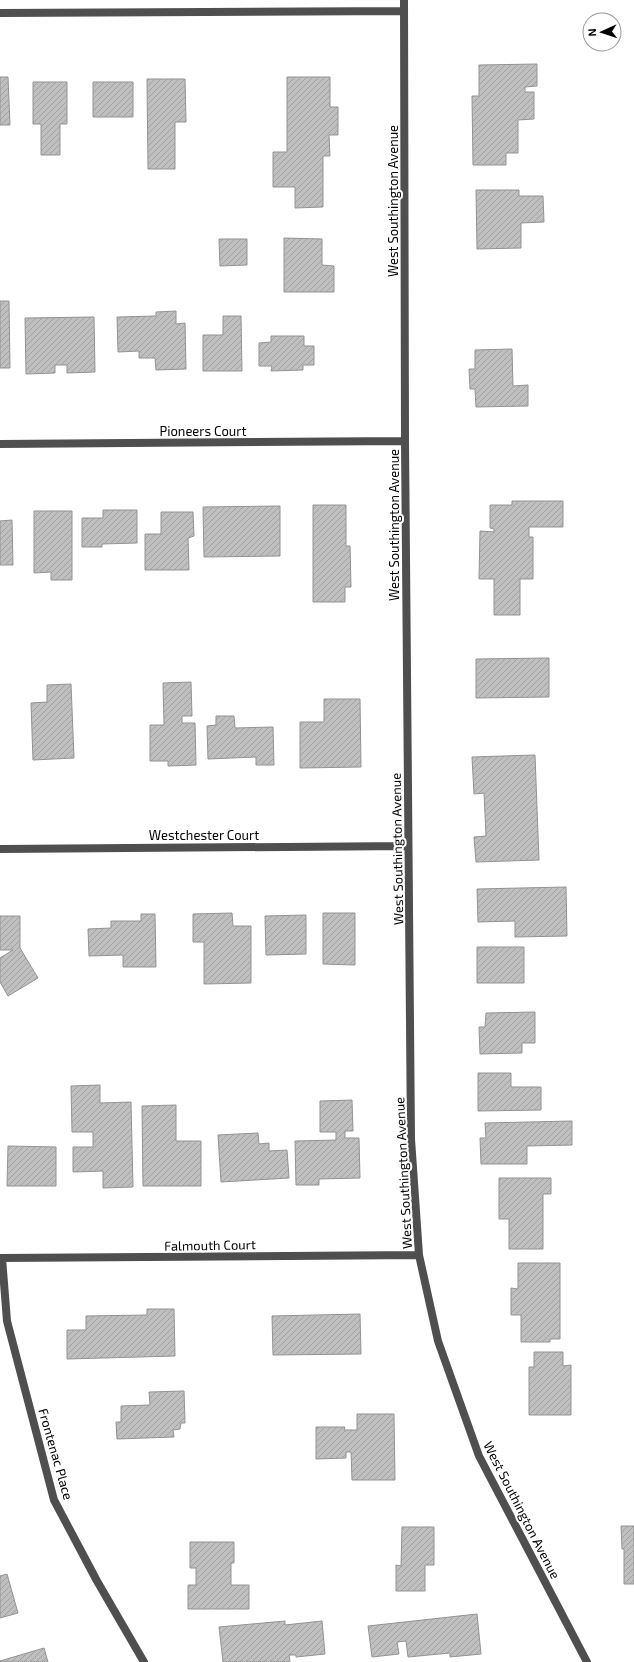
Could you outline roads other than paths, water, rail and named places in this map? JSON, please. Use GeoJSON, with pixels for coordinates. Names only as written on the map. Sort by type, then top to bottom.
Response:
{"type":"FeatureCollection","features":[{"type":"Feature","properties":{"kind":"street","name":"West Southington Avenue"},"geometry":{"type":"LineString","coordinates":[[404,0],[408,846],[412,1139],[419,1255],[438,1341],[479,1456],[587,1662]]}},
{"type":"Feature","properties":{"kind":"street"},"geometry":{"type":"LineString","coordinates":[[0,13],[404,11]]}},
{"type":"Feature","properties":{"kind":"street","name":"Pioneers Court"},"geometry":{"type":"LineString","coordinates":[[0,444],[405,441]]}},
{"type":"Feature","properties":{"kind":"street","name":"Westchester Court"},"geometry":{"type":"LineString","coordinates":[[0,848],[408,846]]}},
{"type":"Feature","properties":{"kind":"street","name":"Falmouth Court"},"geometry":{"type":"LineString","coordinates":[[1,1258],[419,1255]]}},
{"type":"Feature","properties":{"kind":"street","name":"Frontenac Place"},"geometry":{"type":"LineString","coordinates":[[1,1258],[7,1321],[54,1500],[97,1581],[144,1662]]}}]}
